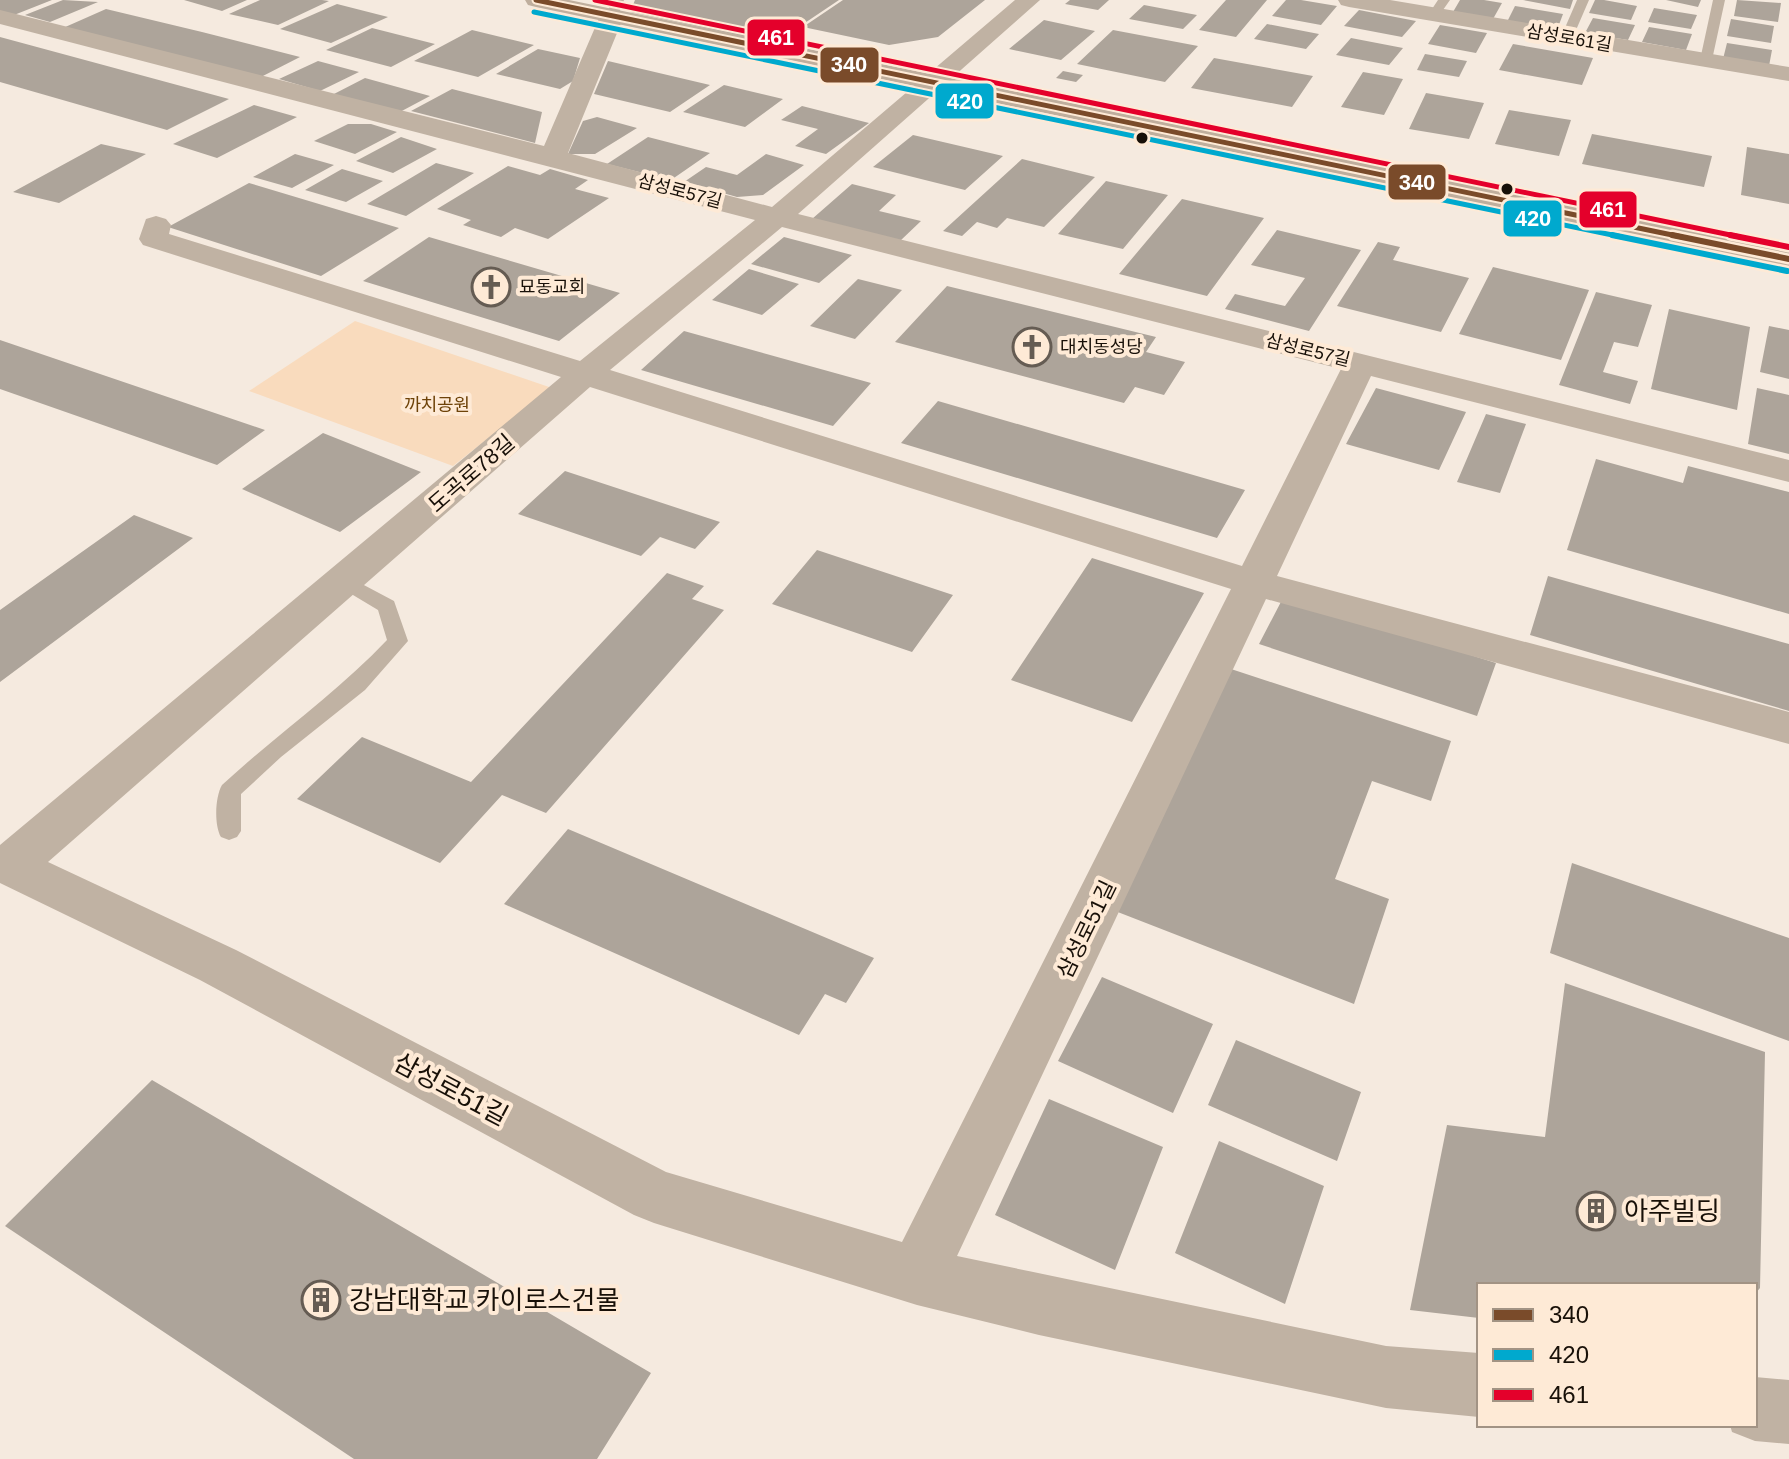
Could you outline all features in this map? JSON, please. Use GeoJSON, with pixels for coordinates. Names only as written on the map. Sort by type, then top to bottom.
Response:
{"type":"FeatureCollection","features":[{"type":"Feature","properties":{"kind":"main road"},"geometry":{"type":"LineString","coordinates":[[536,0],[615,8],[933,83],[1789,259]]}},
{"type":"Feature","properties":{"kind":"street","name":"도곡로78길"},"geometry":{"type":"LineString","coordinates":[[6,865],[345,581],[586,373],[777,217],[1029,0]]}},
{"type":"Feature","properties":{"kind":"street","name":"삼성로61길"},"geometry":{"type":"LineString","coordinates":[[1349,0],[1439,7],[1567,37],[1789,74]]}},
{"type":"Feature","properties":{"kind":"street"},"geometry":{"type":"LineString","coordinates":[[553,157],[615,8]]}},
{"type":"Feature","properties":{"kind":"street","name":"삼성로57길"},"geometry":{"type":"LineString","coordinates":[[0,17],[777,217],[1789,471]]}},
{"type":"Feature","properties":{"kind":"street"},"geometry":{"type":"LineString","coordinates":[[156,225],[154,239],[1254,583],[1789,728]]}},
{"type":"Feature","properties":{"kind":"street","name":"삼성로57길"},"geometry":{"type":"LineString","coordinates":[[1254,583],[1361,363]]}},
{"type":"Feature","properties":{"kind":"street","name":"삼성로51길"},"geometry":{"type":"LineString","coordinates":[[917,1276],[1254,583]]}},
{"type":"Feature","properties":{"kind":"street","name":"삼성로51길"},"geometry":{"type":"LineString","coordinates":[[6,865],[218,965],[654,1196],[917,1276],[1039,1305],[1386,1377],[1477,1385]]}},
{"type":"Feature","properties":{"kind":"street"},"geometry":{"type":"LineString","coordinates":[[1757,1409],[1789,1412]]}},
{"type":"Feature","properties":{"kind":"lane"},"geometry":{"type":"LineString","coordinates":[[1567,37],[1583,0]]}},
{"type":"Feature","properties":{"kind":"lane"},"geometry":{"type":"LineString","coordinates":[[1706,60],[1719,0]]}},
{"type":"Feature","properties":{"kind":"lane"},"geometry":{"type":"LineString","coordinates":[[229,831],[230,791],[273,751],[357,685],[398,641],[387,606],[345,581]]}},
{"type":"Feature","properties":{"kind":"green space","name":"까치공원"},"geometry":{"type":"Polygon","coordinates":[[[355,321],[552,388],[453,466],[249,391],[355,321]]]}},
{"type":"Feature","properties":{"kind":"building"},"geometry":{"type":"Polygon","coordinates":[[[0,0],[52,0],[14,15],[0,11],[0,0]]]}},
{"type":"Feature","properties":{"kind":"building"},"geometry":{"type":"Polygon","coordinates":[[[63,0],[98,2],[50,22],[25,15],[63,0]]]}},
{"type":"Feature","properties":{"kind":"building"},"geometry":{"type":"Polygon","coordinates":[[[184,0],[247,0],[222,11],[184,0]]]}},
{"type":"Feature","properties":{"kind":"building"},"geometry":{"type":"Polygon","coordinates":[[[260,0],[329,1],[278,25],[229,14],[260,0]]]}},
{"type":"Feature","properties":{"kind":"building"},"geometry":{"type":"Polygon","coordinates":[[[635,0],[839,0],[775,43],[630,12],[635,0]]]}},
{"type":"Feature","properties":{"kind":"building"},"geometry":{"type":"Polygon","coordinates":[[[843,0],[985,0],[938,37],[889,45],[803,27],[843,0]]]}},
{"type":"Feature","properties":{"kind":"building"},"geometry":{"type":"Polygon","coordinates":[[[1070,0],[1109,0],[1098,10],[1065,4],[1070,0]]]}},
{"type":"Feature","properties":{"kind":"building"},"geometry":{"type":"Polygon","coordinates":[[[1226,0],[1267,0],[1236,37],[1199,30],[1226,0]]]}},
{"type":"Feature","properties":{"kind":"building"},"geometry":{"type":"Polygon","coordinates":[[[1286,0],[1337,6],[1321,25],[1272,16],[1286,0]]]}},
{"type":"Feature","properties":{"kind":"building"},"geometry":{"type":"Polygon","coordinates":[[[1460,0],[1502,3],[1493,19],[1453,12],[1460,0]]]}},
{"type":"Feature","properties":{"kind":"building"},"geometry":{"type":"Polygon","coordinates":[[[1523,0],[1573,0],[1570,9],[1523,0]]]}},
{"type":"Feature","properties":{"kind":"building"},"geometry":{"type":"Polygon","coordinates":[[[1595,0],[1637,6],[1631,20],[1589,13],[1595,0]]]}},
{"type":"Feature","properties":{"kind":"building"},"geometry":{"type":"Polygon","coordinates":[[[1666,0],[1701,0],[1698,7],[1666,0]]]}},
{"type":"Feature","properties":{"kind":"building"},"geometry":{"type":"Polygon","coordinates":[[[1737,0],[1781,3],[1778,22],[1734,16],[1737,0]]]}},
{"type":"Feature","properties":{"kind":"building"},"geometry":{"type":"Polygon","coordinates":[[[337,4],[388,17],[331,43],[280,29],[337,4]]]}},
{"type":"Feature","properties":{"kind":"building"},"geometry":{"type":"Polygon","coordinates":[[[1144,5],[1197,15],[1183,29],[1129,19],[1144,5]]]}},
{"type":"Feature","properties":{"kind":"building"},"geometry":{"type":"Polygon","coordinates":[[[1515,6],[1563,14],[1557,30],[1507,22],[1515,6]]]}},
{"type":"Feature","properties":{"kind":"building"},"geometry":{"type":"Polygon","coordinates":[[[1654,8],[1697,15],[1691,29],[1648,22],[1654,8]]]}},
{"type":"Feature","properties":{"kind":"building"},"geometry":{"type":"Polygon","coordinates":[[[106,9],[300,57],[257,79],[63,28],[106,9]]]}},
{"type":"Feature","properties":{"kind":"building"},"geometry":{"type":"Polygon","coordinates":[[[1359,10],[1416,21],[1402,37],[1344,26],[1359,10]]]}},
{"type":"Feature","properties":{"kind":"building"},"geometry":{"type":"Polygon","coordinates":[[[1593,18],[1635,25],[1628,40],[1585,33],[1593,18]]]}},
{"type":"Feature","properties":{"kind":"building"},"geometry":{"type":"Polygon","coordinates":[[[1731,19],[1774,26],[1771,43],[1727,36],[1731,19]]]}},
{"type":"Feature","properties":{"kind":"building"},"geometry":{"type":"Polygon","coordinates":[[[1044,20],[1095,31],[1061,60],[1009,49],[1044,20]]]}},
{"type":"Feature","properties":{"kind":"building"},"geometry":{"type":"Polygon","coordinates":[[[1267,24],[1319,34],[1306,49],[1254,39],[1267,24]]]}},
{"type":"Feature","properties":{"kind":"building"},"geometry":{"type":"Polygon","coordinates":[[[1440,25],[1487,33],[1476,53],[1428,44],[1440,25]]]}},
{"type":"Feature","properties":{"kind":"building"},"geometry":{"type":"Polygon","coordinates":[[[1649,27],[1692,34],[1686,50],[1642,42],[1649,27]]]}},
{"type":"Feature","properties":{"kind":"building"},"geometry":{"type":"Polygon","coordinates":[[[372,28],[435,44],[391,67],[326,50],[372,28]]]}},
{"type":"Feature","properties":{"kind":"building"},"geometry":{"type":"Polygon","coordinates":[[[472,30],[534,45],[478,77],[414,61],[472,30]]]}},
{"type":"Feature","properties":{"kind":"building"},"geometry":{"type":"Polygon","coordinates":[[[1113,30],[1198,46],[1165,82],[1077,64],[1113,30]]]}},
{"type":"Feature","properties":{"kind":"building"},"geometry":{"type":"Polygon","coordinates":[[[0,37],[229,99],[167,130],[0,82],[0,37]]]}},
{"type":"Feature","properties":{"kind":"building"},"geometry":{"type":"Polygon","coordinates":[[[1351,38],[1403,48],[1389,65],[1336,55],[1351,38]]]}},
{"type":"Feature","properties":{"kind":"building"},"geometry":{"type":"Polygon","coordinates":[[[1727,43],[1772,50],[1769,66],[1723,59],[1727,43]]]}},
{"type":"Feature","properties":{"kind":"building"},"geometry":{"type":"Polygon","coordinates":[[[1513,44],[1593,58],[1582,85],[1499,70],[1513,44]]]}},
{"type":"Feature","properties":{"kind":"building"},"geometry":{"type":"Polygon","coordinates":[[[538,49],[580,58],[573,81],[560,89],[496,74],[538,49]]]}},
{"type":"Feature","properties":{"kind":"building"},"geometry":{"type":"Polygon","coordinates":[[[1425,54],[1467,61],[1459,77],[1417,70],[1425,54]]]}},
{"type":"Feature","properties":{"kind":"building"},"geometry":{"type":"Polygon","coordinates":[[[1214,58],[1313,76],[1292,107],[1191,88],[1214,58]]]}},
{"type":"Feature","properties":{"kind":"building"},"geometry":{"type":"Polygon","coordinates":[[[318,61],[359,72],[320,91],[279,79],[318,61]]]}},
{"type":"Feature","properties":{"kind":"building"},"geometry":{"type":"Polygon","coordinates":[[[608,61],[710,85],[670,112],[594,94],[608,61]]]}},
{"type":"Feature","properties":{"kind":"building"},"geometry":{"type":"Polygon","coordinates":[[[1063,71],[1083,75],[1076,82],[1056,78],[1063,71]]]}},
{"type":"Feature","properties":{"kind":"building"},"geometry":{"type":"Polygon","coordinates":[[[1363,72],[1403,79],[1384,115],[1341,107],[1363,72]]]}},
{"type":"Feature","properties":{"kind":"building"},"geometry":{"type":"Polygon","coordinates":[[[365,78],[430,96],[398,113],[332,95],[365,78]]]}},
{"type":"Feature","properties":{"kind":"building"},"geometry":{"type":"Polygon","coordinates":[[[724,85],[783,99],[745,127],[683,112],[724,85]]]}},
{"type":"Feature","properties":{"kind":"building"},"geometry":{"type":"Polygon","coordinates":[[[452,89],[542,112],[535,143],[411,111],[452,89]]]}},
{"type":"Feature","properties":{"kind":"building"},"geometry":{"type":"Polygon","coordinates":[[[1426,93],[1484,103],[1469,139],[1409,129],[1426,93]]]}},
{"type":"Feature","properties":{"kind":"building"},"geometry":{"type":"Polygon","coordinates":[[[254,105],[297,117],[217,158],[173,144],[254,105]]]}},
{"type":"Feature","properties":{"kind":"building"},"geometry":{"type":"Polygon","coordinates":[[[802,106],[869,123],[826,154],[795,146],[818,129],[781,120],[802,106]]]}},
{"type":"Feature","properties":{"kind":"building"},"geometry":{"type":"Polygon","coordinates":[[[1509,110],[1571,120],[1559,156],[1495,144],[1509,110]]]}},
{"type":"Feature","properties":{"kind":"building"},"geometry":{"type":"Polygon","coordinates":[[[597,117],[637,128],[595,154],[568,154],[583,121],[597,117]]]}},
{"type":"Feature","properties":{"kind":"building"},"geometry":{"type":"Polygon","coordinates":[[[348,124],[371,124],[397,132],[355,154],[314,141],[348,124]]]}},
{"type":"Feature","properties":{"kind":"building"},"geometry":{"type":"Polygon","coordinates":[[[1592,134],[1712,156],[1704,187],[1582,164],[1592,134]]]}},
{"type":"Feature","properties":{"kind":"building"},"geometry":{"type":"Polygon","coordinates":[[[913,135],[1003,156],[965,190],[873,167],[913,135]]]}},
{"type":"Feature","properties":{"kind":"building"},"geometry":{"type":"Polygon","coordinates":[[[401,137],[437,149],[393,173],[356,161],[401,137]]]}},
{"type":"Feature","properties":{"kind":"building"},"geometry":{"type":"Polygon","coordinates":[[[648,137],[710,153],[671,180],[607,164],[648,137]]]}},
{"type":"Feature","properties":{"kind":"building"},"geometry":{"type":"Polygon","coordinates":[[[101,144],[146,154],[59,203],[13,192],[101,144]]]}},
{"type":"Feature","properties":{"kind":"building"},"geometry":{"type":"Polygon","coordinates":[[[1747,147],[1789,154],[1789,204],[1741,195],[1747,147]]]}},
{"type":"Feature","properties":{"kind":"building"},"geometry":{"type":"Polygon","coordinates":[[[295,154],[334,165],[292,188],[253,177],[295,154]]]}},
{"type":"Feature","properties":{"kind":"building"},"geometry":{"type":"Polygon","coordinates":[[[766,154],[804,165],[763,195],[737,197],[684,182],[706,167],[737,175],[766,154]]]}},
{"type":"Feature","properties":{"kind":"building"},"geometry":{"type":"Polygon","coordinates":[[[1022,159],[1095,177],[1044,227],[1007,218],[997,228],[977,222],[962,236],[943,231],[1022,159]]]}},
{"type":"Feature","properties":{"kind":"building"},"geometry":{"type":"Polygon","coordinates":[[[436,163],[474,173],[406,216],[367,204],[436,163]]]}},
{"type":"Feature","properties":{"kind":"building"},"geometry":{"type":"Polygon","coordinates":[[[508,166],[540,175],[550,169],[588,180],[575,189],[609,198],[548,239],[515,228],[501,237],[463,225],[471,220],[437,209],[508,166]]]}},
{"type":"Feature","properties":{"kind":"building"},"geometry":{"type":"Polygon","coordinates":[[[342,169],[383,181],[346,202],[305,190],[342,169]]]}},
{"type":"Feature","properties":{"kind":"building"},"geometry":{"type":"Polygon","coordinates":[[[1106,181],[1168,195],[1123,249],[1058,234],[1106,181]]]}},
{"type":"Feature","properties":{"kind":"building"},"geometry":{"type":"Polygon","coordinates":[[[249,183],[399,228],[321,276],[168,227],[249,183]]]}},
{"type":"Feature","properties":{"kind":"building"},"geometry":{"type":"Polygon","coordinates":[[[852,184],[896,195],[879,211],[921,221],[900,241],[812,219],[852,184]]]}},
{"type":"Feature","properties":{"kind":"building"},"geometry":{"type":"Polygon","coordinates":[[[1182,199],[1264,218],[1207,296],[1119,274],[1182,199]]]}},
{"type":"Feature","properties":{"kind":"building"},"geometry":{"type":"Polygon","coordinates":[[[1277,230],[1361,250],[1309,331],[1225,309],[1235,294],[1285,306],[1305,278],[1251,265],[1277,230]]]}},
{"type":"Feature","properties":{"kind":"building","name":"묘동교회"},"geometry":{"type":"Polygon","coordinates":[[[429,237],[620,293],[559,341],[363,281],[429,237]]]}},
{"type":"Feature","properties":{"kind":"building"},"geometry":{"type":"Polygon","coordinates":[[[784,237],[852,255],[819,283],[751,264],[784,237]]]}},
{"type":"Feature","properties":{"kind":"building"},"geometry":{"type":"Polygon","coordinates":[[[1378,242],[1400,247],[1393,260],[1469,278],[1441,332],[1337,306],[1378,242]]]}},
{"type":"Feature","properties":{"kind":"building"},"geometry":{"type":"Polygon","coordinates":[[[1493,267],[1589,290],[1561,360],[1459,334],[1493,267]]]}},
{"type":"Feature","properties":{"kind":"building"},"geometry":{"type":"Polygon","coordinates":[[[749,269],[799,284],[762,315],[712,300],[749,269]]]}},
{"type":"Feature","properties":{"kind":"building"},"geometry":{"type":"Polygon","coordinates":[[[858,279],[902,290],[855,339],[810,326],[858,279]]]}},
{"type":"Feature","properties":{"kind":"building","name":"대치동성당"},"geometry":{"type":"Polygon","coordinates":[[[947,286],[1156,337],[1146,352],[1185,362],[1164,395],[1135,387],[1124,403],[895,342],[947,286]]]}},
{"type":"Feature","properties":{"kind":"building"},"geometry":{"type":"Polygon","coordinates":[[[1596,292],[1652,305],[1638,347],[1614,342],[1603,372],[1638,381],[1630,404],[1559,385],[1596,292]]]}},
{"type":"Feature","properties":{"kind":"building"},"geometry":{"type":"Polygon","coordinates":[[[1669,309],[1750,327],[1737,410],[1651,389],[1669,309]]]}},
{"type":"Feature","properties":{"kind":"building"},"geometry":{"type":"Polygon","coordinates":[[[1769,326],[1789,330],[1789,379],[1760,372],[1769,326]]]}},
{"type":"Feature","properties":{"kind":"building"},"geometry":{"type":"Polygon","coordinates":[[[684,331],[871,383],[833,426],[641,370],[684,331]]]}},
{"type":"Feature","properties":{"kind":"building"},"geometry":{"type":"Polygon","coordinates":[[[0,340],[265,430],[217,465],[0,389],[0,340]]]}},
{"type":"Feature","properties":{"kind":"building"},"geometry":{"type":"Polygon","coordinates":[[[1376,388],[1466,412],[1439,470],[1346,444],[1376,388]]]}},
{"type":"Feature","properties":{"kind":"building"},"geometry":{"type":"Polygon","coordinates":[[[1757,388],[1789,395],[1789,454],[1748,444],[1757,388]]]}},
{"type":"Feature","properties":{"kind":"building"},"geometry":{"type":"Polygon","coordinates":[[[938,401],[1245,490],[1217,538],[901,443],[938,401]]]}},
{"type":"Feature","properties":{"kind":"building"},"geometry":{"type":"Polygon","coordinates":[[[1486,414],[1526,424],[1500,493],[1457,482],[1486,414]]]}},
{"type":"Feature","properties":{"kind":"building"},"geometry":{"type":"Polygon","coordinates":[[[323,433],[421,472],[340,532],[242,489],[323,433]]]}},
{"type":"Feature","properties":{"kind":"building"},"geometry":{"type":"Polygon","coordinates":[[[1596,459],[1683,483],[1688,466],[1789,492],[1789,614],[1567,550],[1596,459]]]}},
{"type":"Feature","properties":{"kind":"building"},"geometry":{"type":"Polygon","coordinates":[[[565,471],[720,522],[695,549],[660,537],[641,556],[518,514],[565,471]]]}},
{"type":"Feature","properties":{"kind":"building"},"geometry":{"type":"Polygon","coordinates":[[[134,515],[193,538],[0,682],[0,610],[134,515]]]}},
{"type":"Feature","properties":{"kind":"building"},"geometry":{"type":"Polygon","coordinates":[[[817,550],[953,595],[912,652],[772,604],[817,550]]]}},
{"type":"Feature","properties":{"kind":"building"},"geometry":{"type":"Polygon","coordinates":[[[1092,558],[1204,593],[1132,722],[1011,680],[1092,558]]]}},
{"type":"Feature","properties":{"kind":"building"},"geometry":{"type":"Polygon","coordinates":[[[667,573],[704,586],[692,599],[724,610],[546,813],[502,795],[440,863],[297,799],[362,737],[471,782],[667,573]]]}},
{"type":"Feature","properties":{"kind":"building"},"geometry":{"type":"Polygon","coordinates":[[[1548,576],[1789,644],[1789,711],[1530,635],[1548,576]]]}},
{"type":"Feature","properties":{"kind":"building"},"geometry":{"type":"Polygon","coordinates":[[[1284,596],[1496,663],[1477,716],[1259,644],[1284,596]]]}},
{"type":"Feature","properties":{"kind":"building"},"geometry":{"type":"Polygon","coordinates":[[[1231,669],[1451,741],[1431,801],[1372,781],[1335,879],[1389,899],[1354,1004],[1110,909],[1231,669]]]}},
{"type":"Feature","properties":{"kind":"building"},"geometry":{"type":"Polygon","coordinates":[[[568,829],[874,958],[846,1003],[825,994],[799,1035],[504,904],[568,829]]]}},
{"type":"Feature","properties":{"kind":"building"},"geometry":{"type":"Polygon","coordinates":[[[1572,863],[1789,938],[1789,1041],[1550,953],[1572,863]]]}},
{"type":"Feature","properties":{"kind":"building"},"geometry":{"type":"Polygon","coordinates":[[[1102,977],[1213,1024],[1173,1113],[1058,1061],[1102,977]]]}},
{"type":"Feature","properties":{"kind":"building","name":"아주빌딩"},"geometry":{"type":"Polygon","coordinates":[[[1565,983],[1765,1052],[1760,1288],[1757,1292],[1757,1283],[1477,1283],[1477,1318],[1410,1310],[1447,1125],[1545,1137],[1565,983]]]}},
{"type":"Feature","properties":{"kind":"building"},"geometry":{"type":"Polygon","coordinates":[[[1236,1040],[1361,1092],[1337,1161],[1208,1105],[1236,1040]]]}},
{"type":"Feature","properties":{"kind":"building","name":"강남대학교 카이로스건물"},"geometry":{"type":"Polygon","coordinates":[[[152,1080],[651,1373],[597,1459],[354,1459],[5,1226],[152,1080]]]}},
{"type":"Feature","properties":{"kind":"building"},"geometry":{"type":"Polygon","coordinates":[[[1049,1099],[1163,1147],[1115,1270],[995,1215],[1049,1099]]]}},
{"type":"Feature","properties":{"kind":"building"},"geometry":{"type":"Polygon","coordinates":[[[1219,1141],[1324,1186],[1285,1304],[1175,1253],[1219,1141]]]}},
{"type":"Feature","properties":{"kind":"transit line","name":"340"},"geometry":{"type":"LineString","coordinates":[[536,0],[1789,259]]}},
{"type":"Feature","properties":{"kind":"transit line","name":"461"},"geometry":{"type":"LineString","coordinates":[[595,0],[1789,247]]}},
{"type":"Feature","properties":{"kind":"transit line","name":"420"},"geometry":{"type":"LineString","coordinates":[[534,12],[1787,271]]}},
{"type":"Feature","properties":{"kind":"place","name":"묘동교회"},"geometry":{"type":"Point","coordinates":[491,287]}},
{"type":"Feature","properties":{"kind":"place","name":"대치동성당"},"geometry":{"type":"Point","coordinates":[1032,347]}},
{"type":"Feature","properties":{"kind":"place","name":"아주빌딩"},"geometry":{"type":"Point","coordinates":[1596,1211]}},
{"type":"Feature","properties":{"kind":"place","name":"강남대학교 카이로스건물"},"geometry":{"type":"Point","coordinates":[321,1300]}}]}
